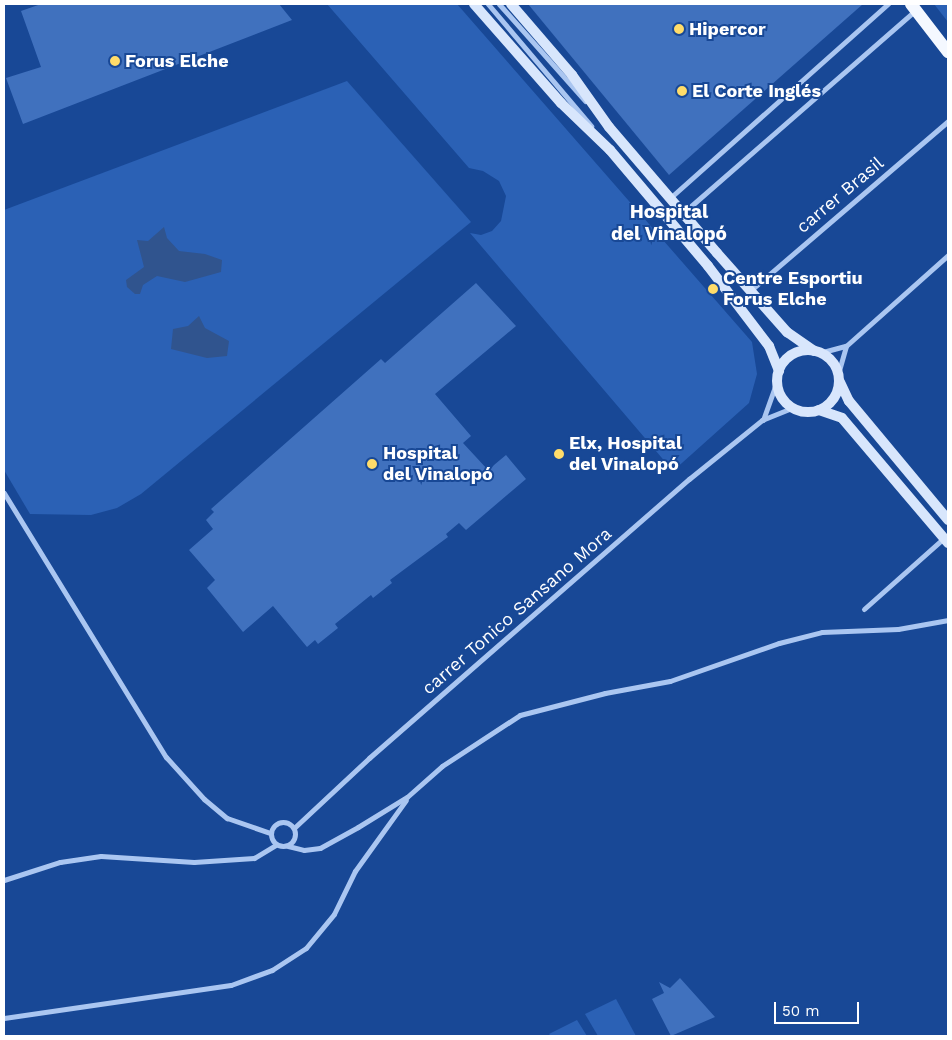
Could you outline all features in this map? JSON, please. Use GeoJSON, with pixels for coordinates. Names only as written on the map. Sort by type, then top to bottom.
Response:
{"type":"FeatureCollection","features":[{"type":"Feature","properties":{"kind":"main road"},"geometry":{"type":"LineString","coordinates":[[474,4],[561,103],[610,150],[708,266],[769,346],[778,376],[781,398],[792,408],[807,412],[819,410],[834,399],[839,377]]}},
{"type":"Feature","properties":{"kind":"main road"},"geometry":{"type":"LineString","coordinates":[[512,4],[572,75],[609,127],[750,291],[788,332],[832,361],[848,401],[948,520]]}},
{"type":"Feature","properties":{"kind":"main road"},"geometry":{"type":"LineString","coordinates":[[913,7],[948,52]]}},
{"type":"Feature","properties":{"kind":"main road"},"geometry":{"type":"LineString","coordinates":[[778,376],[794,354],[816,352]]}},
{"type":"Feature","properties":{"kind":"main road"},"geometry":{"type":"LineString","coordinates":[[819,410],[842,418],[946,540]]}},
{"type":"Feature","properties":{"kind":"street"},"geometry":{"type":"LineString","coordinates":[[488,4],[610,150]]}},
{"type":"Feature","properties":{"kind":"street"},"geometry":{"type":"LineString","coordinates":[[499,4],[609,127]]}},
{"type":"Feature","properties":{"kind":"street"},"geometry":{"type":"LineString","coordinates":[[670,198],[888,4]]}},
{"type":"Feature","properties":{"kind":"street"},"geometry":{"type":"LineString","coordinates":[[682,213],[913,7]]}},
{"type":"Feature","properties":{"kind":"street","name":"carrer Brasil"},"geometry":{"type":"LineString","coordinates":[[750,291],[948,121]]}},
{"type":"Feature","properties":{"kind":"street"},"geometry":{"type":"LineString","coordinates":[[816,352],[846,346],[948,255]]}},
{"type":"Feature","properties":{"kind":"street"},"geometry":{"type":"LineString","coordinates":[[839,377],[846,346]]}},
{"type":"Feature","properties":{"kind":"street","name":"carrer Tonico Sansano Mora"},"geometry":{"type":"LineString","coordinates":[[762,420],[778,376]]}},
{"type":"Feature","properties":{"kind":"street","name":"carrer Tonico Sansano Mora"},"geometry":{"type":"LineString","coordinates":[[294,828],[369,758],[674,493],[762,420],[792,408]]}},
{"type":"Feature","properties":{"kind":"street"},"geometry":{"type":"LineString","coordinates":[[4,493],[166,757],[204,799],[227,818],[270,833],[276,845]]}},
{"type":"Feature","properties":{"kind":"street"},"geometry":{"type":"LineString","coordinates":[[864,609],[946,540]]}},
{"type":"Feature","properties":{"kind":"street"},"geometry":{"type":"LineString","coordinates":[[4,1018],[231,985],[272,970],[306,948],[334,914],[355,871],[407,798],[442,766],[520,715],[605,693],[670,681],[779,643],[822,632],[898,630],[948,620]]}},
{"type":"Feature","properties":{"kind":"street"},"geometry":{"type":"LineString","coordinates":[[4,880],[60,862],[100,856],[194,862],[254,858],[276,845],[304,850],[320,848],[407,798]]}},
{"type":"Feature","properties":{"kind":"street"},"geometry":{"type":"LineString","coordinates":[[270,833],[274,825],[282,822],[294,828],[295,838],[288,846]]}},
{"type":"Feature","properties":{"kind":"shaded area"},"geometry":{"type":"Polygon","coordinates":[[[327,4],[457,4],[752,342],[757,374],[749,403],[673,471],[470,233],[481,235],[492,231],[501,221],[506,196],[499,181],[483,171],[469,168],[327,4]]]}},
{"type":"Feature","properties":{"kind":"shaded area"},"geometry":{"type":"Polygon","coordinates":[[[934,4],[948,4],[948,22],[934,4]]]}},
{"type":"Feature","properties":{"kind":"shaded area"},"geometry":{"type":"Polygon","coordinates":[[[347,81],[471,222],[141,494],[117,508],[91,515],[30,514],[4,470],[4,210],[347,81]]]}},
{"type":"Feature","properties":{"kind":"shaded area"},"geometry":{"type":"Polygon","coordinates":[[[164,227],[167,238],[179,251],[205,254],[222,260],[221,272],[185,282],[157,276],[143,285],[140,294],[135,294],[127,287],[126,280],[144,267],[137,240],[148,241],[164,227]]]}},
{"type":"Feature","properties":{"kind":"shaded area"},"geometry":{"type":"Polygon","coordinates":[[[199,316],[205,328],[229,341],[227,356],[207,358],[171,349],[173,329],[188,326],[199,316]]]}},
{"type":"Feature","properties":{"kind":"shaded area"},"geometry":{"type":"Polygon","coordinates":[[[616,999],[636,1036],[598,1036],[585,1014],[616,999]]]}},
{"type":"Feature","properties":{"kind":"shaded area"},"geometry":{"type":"Polygon","coordinates":[[[577,1020],[587,1036],[551,1036],[549,1034],[577,1020]]]}},
{"type":"Feature","properties":{"kind":"building","name":"Forus Elche"},"geometry":{"type":"Polygon","coordinates":[[[41,4],[279,4],[292,20],[23,124],[6,78],[41,67],[21,11],[41,4]]]}},
{"type":"Feature","properties":{"kind":"building","name":"El Corte Inglés"},"geometry":{"type":"Polygon","coordinates":[[[528,4],[863,4],[669,175],[528,4]]]}},
{"type":"Feature","properties":{"kind":"building","name":"Hospital del Vinalopó"},"geometry":{"type":"Polygon","coordinates":[[[476,283],[516,326],[435,394],[471,436],[463,443],[488,470],[506,455],[526,479],[466,530],[459,523],[446,534],[448,537],[390,580],[392,583],[373,598],[371,595],[335,624],[338,628],[318,644],[315,640],[307,647],[273,606],[243,632],[207,588],[215,580],[189,550],[213,529],[206,520],[214,512],[211,509],[381,359],[385,363],[476,283]]]}},
{"type":"Feature","properties":{"kind":"building"},"geometry":{"type":"Polygon","coordinates":[[[680,978],[715,1017],[671,1036],[652,999],[664,993],[659,982],[670,988],[680,978]]]}},
{"type":"Feature","properties":{"kind":"place","name":"Hipercor"},"geometry":{"type":"Point","coordinates":[679,29]}},
{"type":"Feature","properties":{"kind":"place","name":"Forus Elche"},"geometry":{"type":"Point","coordinates":[115,61]}},
{"type":"Feature","properties":{"kind":"place","name":"El Corte Inglés"},"geometry":{"type":"Point","coordinates":[682,91]}},
{"type":"Feature","properties":{"kind":"place","name":"Centre Esportiu Forus Elche"},"geometry":{"type":"Point","coordinates":[713,289]}},
{"type":"Feature","properties":{"kind":"place","name":"Elx, Hospital del Vinalopó"},"geometry":{"type":"Point","coordinates":[559,454]}},
{"type":"Feature","properties":{"kind":"place","name":"Hospital del Vinalopó"},"geometry":{"type":"Point","coordinates":[372,464]}},
{"type":"Feature","properties":{"kind":"district","name":"Hospital del Vinalopó"},"geometry":{"type":"Point","coordinates":[669,223]}}]}
